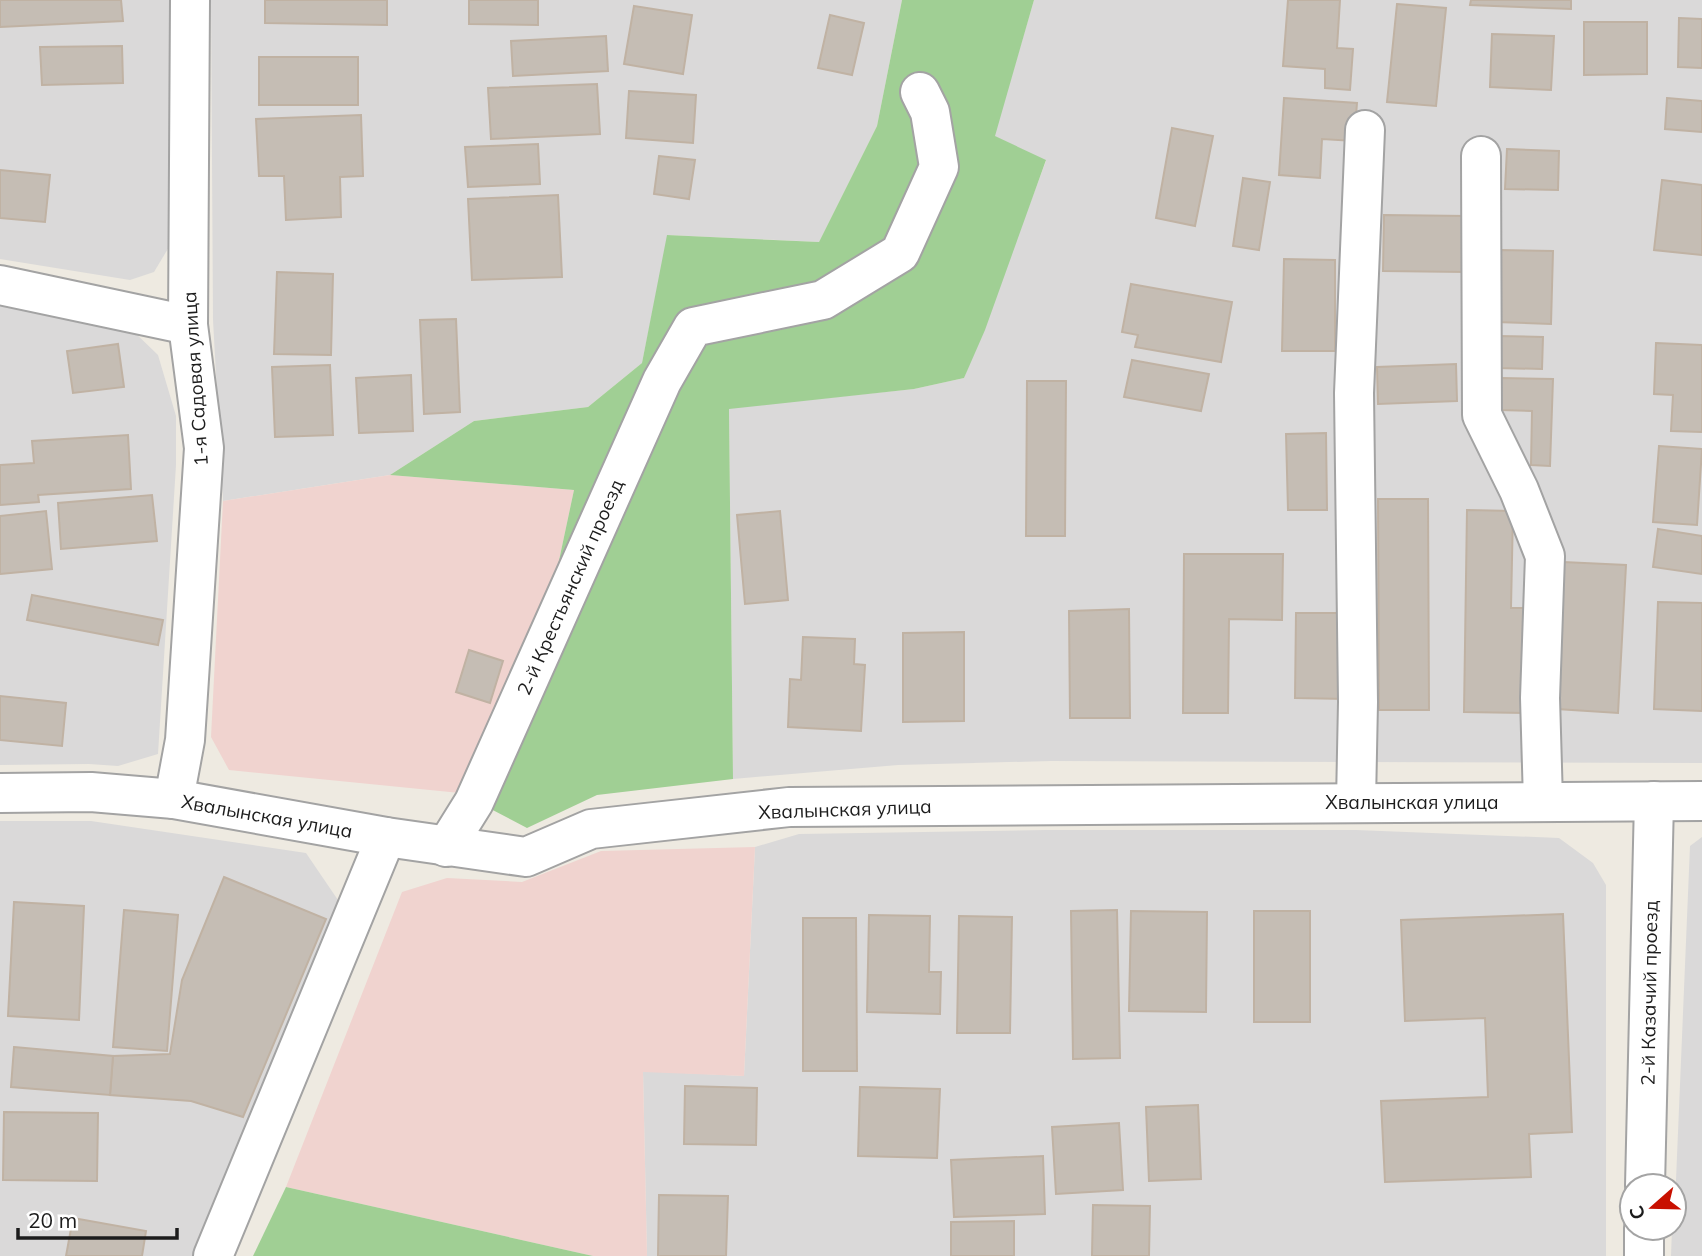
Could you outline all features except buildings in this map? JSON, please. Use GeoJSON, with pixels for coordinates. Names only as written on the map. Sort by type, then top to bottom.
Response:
{"type":"FeatureCollection","features":[{"type":"Feature","properties":{"kind":"street","name":"1-я Садовая улица"},"geometry":{"type":"LineString","coordinates":[[174,799],[185,740],[204,448],[188,325],[190,0]]}},
{"type":"Feature","properties":{"kind":"street","name":"2-й Крестьянский проезд"},"geometry":{"type":"LineString","coordinates":[[446,847],[474,802],[662,382],[692,327],[823,300],[900,253],[939,167],[930,112],[920,92]]}},
{"type":"Feature","properties":{"kind":"street"},"geometry":{"type":"LineString","coordinates":[[1356,802],[1358,702],[1354,393],[1364,130]]}},
{"type":"Feature","properties":{"kind":"street"},"geometry":{"type":"LineString","coordinates":[[1481,156],[1482,415],[1519,490],[1545,556],[1540,698],[1543,801]]}},
{"type":"Feature","properties":{"kind":"street"},"geometry":{"type":"LineString","coordinates":[[0,285],[188,325]]}},
{"type":"Feature","properties":{"kind":"street","name":"Хвалынская улица"},"geometry":{"type":"LineString","coordinates":[[0,793],[92,792],[174,799],[446,847],[526,857],[591,829],[789,807],[1702,801]]}},
{"type":"Feature","properties":{"kind":"street","name":"2-й Казачий проезд"},"geometry":{"type":"LineString","coordinates":[[1645,1172],[1654,801]]}},
{"type":"Feature","properties":{"kind":"street"},"geometry":{"type":"LineString","coordinates":[[213,1256],[386,837]]}},
{"type":"Feature","properties":{"kind":"shaded area"},"geometry":{"type":"Polygon","coordinates":[[[0,0],[171,0],[172,242],[154,272],[130,280],[0,259],[0,0]]]}},
{"type":"Feature","properties":{"kind":"shaded area"},"geometry":{"type":"Polygon","coordinates":[[[211,0],[902,0],[877,126],[819,242],[668,235],[642,363],[588,407],[474,421],[390,475],[223,501],[213,320],[211,0]]]}},
{"type":"Feature","properties":{"kind":"shaded area"},"geometry":{"type":"Polygon","coordinates":[[[1034,0],[1702,0],[1702,763],[1051,761],[898,765],[733,779],[729,408],[914,389],[964,378],[1046,161],[994,136],[1034,0]]]}},
{"type":"Feature","properties":{"kind":"shaded area"},"geometry":{"type":"Polygon","coordinates":[[[0,302],[130,328],[158,355],[176,416],[176,465],[158,754],[118,766],[0,765],[0,302]]]}},
{"type":"Feature","properties":{"kind":"shaded area"},"geometry":{"type":"Polygon","coordinates":[[[390,475],[574,490],[554,584],[460,793],[229,770],[211,737],[223,501],[390,475]]]}},
{"type":"Feature","properties":{"kind":"shaded area"},"geometry":{"type":"Polygon","coordinates":[[[0,821],[91,821],[306,853],[340,903],[194,1256],[0,1256],[0,821]]]}},
{"type":"Feature","properties":{"kind":"shaded area"},"geometry":{"type":"Polygon","coordinates":[[[1046,830],[1356,830],[1559,838],[1593,863],[1606,885],[1606,1256],[647,1256],[643,1071],[744,1076],[755,847],[799,834],[1046,830]]]}},
{"type":"Feature","properties":{"kind":"shaded area"},"geometry":{"type":"Polygon","coordinates":[[[1702,837],[1702,1256],[1671,1256],[1672,1242],[1688,1242],[1688,1172],[1676,1172],[1690,846],[1702,837]]]}},
{"type":"Feature","properties":{"kind":"shaded area"},"geometry":{"type":"Polygon","coordinates":[[[755,847],[744,1076],[643,1072],[647,1256],[593,1256],[286,1187],[402,892],[447,878],[522,882],[601,851],[755,847]]]}},
{"type":"Feature","properties":{"kind":"green space"},"geometry":{"type":"Polygon","coordinates":[[[902,0],[1034,0],[995,136],[1046,160],[985,330],[964,378],[914,389],[729,409],[733,779],[597,795],[527,828],[460,793],[554,584],[574,490],[390,475],[474,421],[588,407],[642,363],[667,235],[819,242],[877,126],[902,0]]]}},
{"type":"Feature","properties":{"kind":"green space"},"geometry":{"type":"Polygon","coordinates":[[[286,1187],[593,1256],[253,1256],[286,1187]]]}}]}
